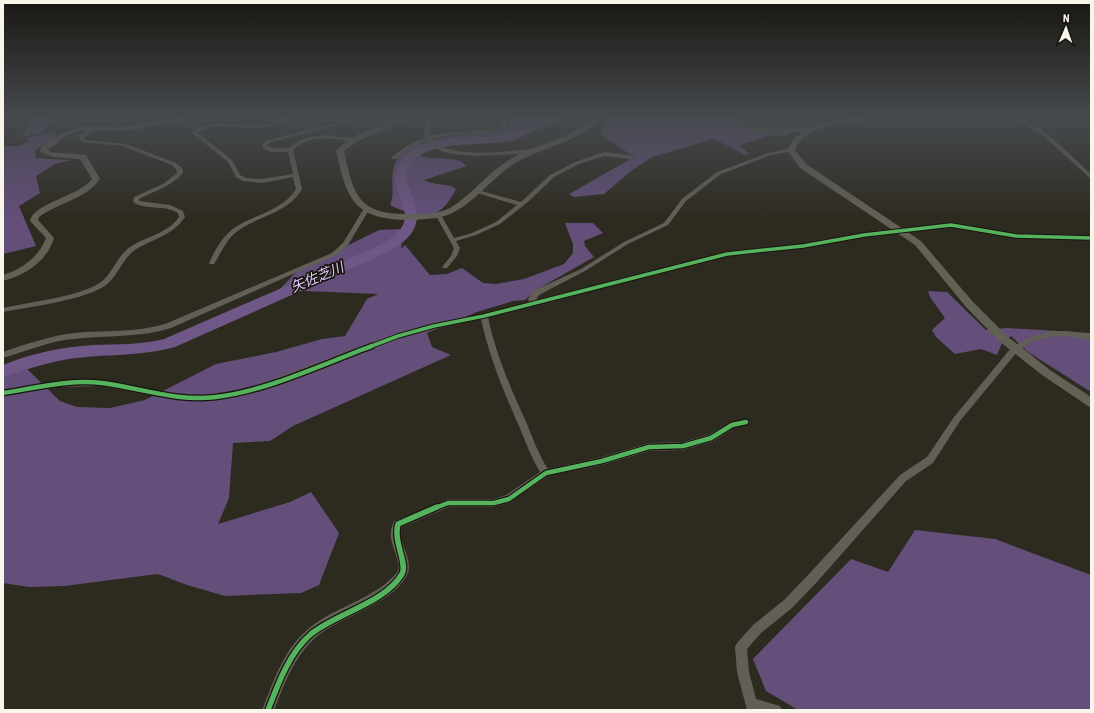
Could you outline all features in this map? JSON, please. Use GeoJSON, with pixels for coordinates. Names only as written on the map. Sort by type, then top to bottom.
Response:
{"type":"FeatureCollection","features":[{"type":"Feature","properties":{"kind":"street"},"geometry":{"type":"LineString","coordinates":[[3,278],[34,262],[48,246],[50,238],[34,221],[35,216],[50,206],[81,193],[89,188],[96,179],[83,157],[66,154],[48,155],[44,151]]}},
{"type":"Feature","properties":{"kind":"street"},"geometry":{"type":"LineString","coordinates":[[3,310],[91,290],[110,277],[127,253],[140,245],[170,231],[179,224],[182,217],[181,212],[168,205],[141,204],[136,202],[136,198],[146,192],[168,185],[180,173],[179,168],[174,164],[142,151]]}},
{"type":"Feature","properties":{"kind":"street"},"geometry":{"type":"LineString","coordinates":[[218,151],[230,161],[238,176],[245,180],[262,181],[295,175]]}},
{"type":"Feature","properties":{"kind":"street"},"geometry":{"type":"LineString","coordinates":[[212,263],[224,241],[238,228],[293,199],[299,189],[290,151]]}},
{"type":"Feature","properties":{"kind":"street"},"geometry":{"type":"LineString","coordinates":[[340,151],[347,184],[359,203],[366,210],[381,217],[398,218],[419,217],[450,211],[461,204],[508,164],[531,152]]}},
{"type":"Feature","properties":{"kind":"street"},"geometry":{"type":"LineString","coordinates":[[394,158],[400,151]]}},
{"type":"Feature","properties":{"kind":"street"},"geometry":{"type":"LineString","coordinates":[[446,151],[458,153],[531,152]]}},
{"type":"Feature","properties":{"kind":"street"},"geometry":{"type":"LineString","coordinates":[[533,302],[532,299],[536,293],[583,270],[626,243],[666,224],[684,200],[719,173],[770,154],[784,151]]}},
{"type":"Feature","properties":{"kind":"street"},"geometry":{"type":"LineString","coordinates":[[792,151],[803,166],[901,231],[918,244],[932,257],[976,313],[1014,349],[1055,381],[1091,403]]}},
{"type":"Feature","properties":{"kind":"street"},"geometry":{"type":"LineString","coordinates":[[1064,151],[1091,177]]}},
{"type":"Feature","properties":{"kind":"street"},"geometry":{"type":"LineString","coordinates":[[453,240],[474,234],[498,223],[522,204],[552,176],[577,163],[604,154],[630,156]]}},
{"type":"Feature","properties":{"kind":"street"},"geometry":{"type":"LineString","coordinates":[[476,191],[522,204]]}},
{"type":"Feature","properties":{"kind":"street"},"geometry":{"type":"LineString","coordinates":[[3,355],[43,341],[68,336],[140,333],[168,326],[334,254],[346,244],[366,210]]}},
{"type":"Feature","properties":{"kind":"street"},"geometry":{"type":"LineString","coordinates":[[438,214],[457,248],[454,256],[445,267]]}},
{"type":"Feature","properties":{"kind":"street"},"geometry":{"type":"LineString","coordinates":[[3,393],[58,384],[102,383],[182,398],[216,397],[255,389],[398,336],[434,326],[484,316],[533,302],[727,254],[803,246],[864,234],[951,225],[1016,236],[1091,238]]}},
{"type":"Feature","properties":{"kind":"street"},"geometry":{"type":"LineString","coordinates":[[484,316],[487,335],[508,393],[537,460],[546,473]]}},
{"type":"Feature","properties":{"kind":"street"},"geometry":{"type":"LineString","coordinates":[[776,710],[752,707],[743,672],[741,647],[757,629],[788,604],[818,573],[903,478],[930,460],[957,419],[1014,349],[1022,343],[1051,334],[1091,336]]}},
{"type":"Feature","properties":{"kind":"street"},"geometry":{"type":"LineString","coordinates":[[268,710],[284,670],[306,639],[326,624],[390,587],[403,572],[404,563],[397,547],[395,531],[398,524],[448,503],[494,503],[508,499],[546,473],[602,461],[649,446],[683,446],[711,438],[732,425],[746,422]]}},
{"type":"Feature","properties":{"kind":"shaded area"},"geometry":{"type":"Polygon","coordinates":[[[3,151],[35,151],[36,158],[71,160],[55,164],[36,176],[40,193],[19,206],[36,246],[3,254],[3,151]]]}},
{"type":"Feature","properties":{"kind":"shaded area"},"geometry":{"type":"Polygon","coordinates":[[[406,151],[427,151],[420,156],[456,160],[467,166],[424,180],[432,183],[448,185],[456,189],[450,200],[437,212],[423,215],[411,213],[390,205],[392,200],[393,169],[402,154],[406,151]]]}},
{"type":"Feature","properties":{"kind":"shaded area"},"geometry":{"type":"Polygon","coordinates":[[[626,151],[671,151],[652,157],[631,171],[604,194],[574,197],[569,194],[634,157],[626,151]]]}},
{"type":"Feature","properties":{"kind":"shaded area"},"geometry":{"type":"Polygon","coordinates":[[[738,151],[746,151],[749,154],[744,155],[738,151]]]}},
{"type":"Feature","properties":{"kind":"shaded area"},"geometry":{"type":"Polygon","coordinates":[[[565,223],[593,223],[603,233],[584,241],[585,246],[594,257],[536,290],[525,300],[513,301],[477,312],[427,333],[432,347],[451,355],[293,426],[270,441],[233,443],[229,498],[218,524],[290,502],[311,492],[339,533],[319,585],[301,593],[225,596],[187,585],[158,574],[64,586],[29,587],[3,583],[3,374],[27,369],[60,401],[77,407],[110,408],[145,400],[216,364],[276,352],[322,339],[345,336],[367,299],[378,294],[279,290],[298,270],[379,230],[404,229],[401,249],[405,245],[430,275],[447,274],[462,268],[483,283],[496,284],[524,279],[564,264],[573,253],[573,244],[565,223]]]}},
{"type":"Feature","properties":{"kind":"shaded area"},"geometry":{"type":"Polygon","coordinates":[[[928,291],[947,292],[986,330],[1007,328],[1091,333],[1091,392],[1028,352],[1011,336],[1002,343],[997,355],[981,349],[955,354],[936,337],[932,330],[945,318],[930,297],[928,291]]]}},
{"type":"Feature","properties":{"kind":"shaded area"},"geometry":{"type":"Polygon","coordinates":[[[915,530],[995,539],[1091,575],[1091,710],[798,710],[766,691],[753,659],[851,559],[888,572],[915,530]]]}},
{"type":"Feature","properties":{"kind":"waterway","name":"矢佐芝川"},"geometry":{"type":"LineString","coordinates":[[3,371],[28,362],[66,354],[145,348],[169,343],[390,245],[405,233],[410,223],[411,214],[409,204],[400,177],[402,168],[408,160],[421,151]]}},
{"type":"Feature","properties":{"kind":"cycle path"},"geometry":{"type":"LineString","coordinates":[[3,393],[58,384],[101,383],[182,398],[216,397],[255,389],[398,336],[434,326],[484,316],[727,254],[803,246],[864,235],[951,225],[1016,236],[1091,238]]}},
{"type":"Feature","properties":{"kind":"cycle path"},"geometry":{"type":"LineString","coordinates":[[268,710],[285,669],[304,641],[322,626],[383,592],[402,574],[404,569],[396,538],[398,524],[448,503],[494,503],[509,499],[546,473],[602,461],[649,447],[683,446],[711,438],[732,425],[746,422]]}}]}
